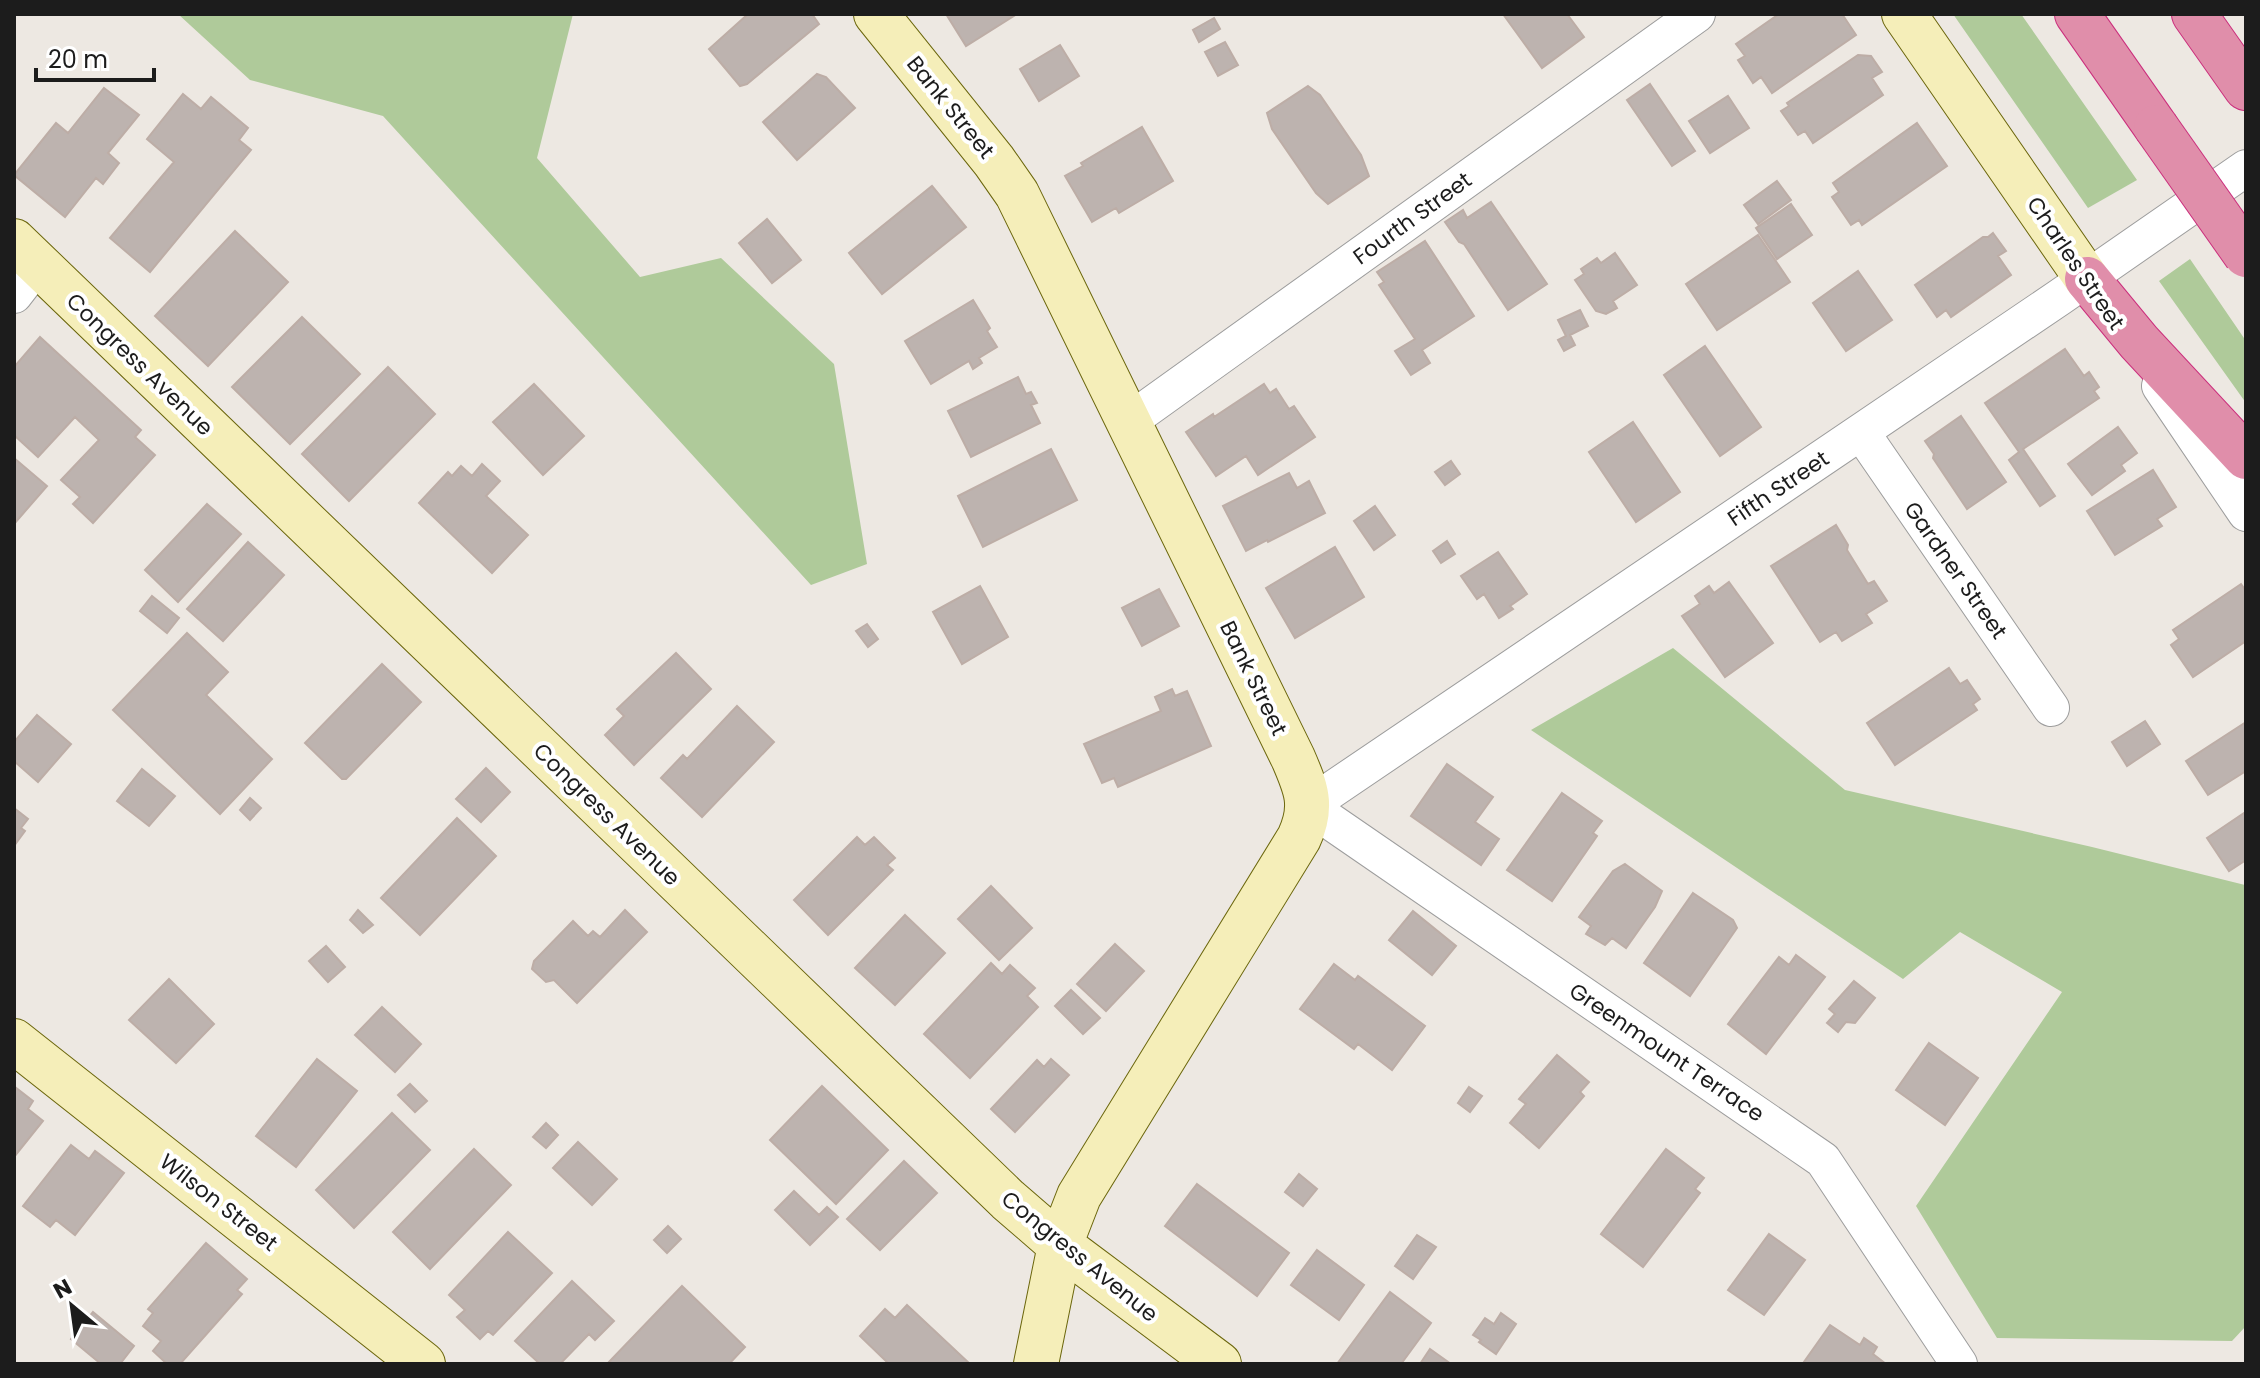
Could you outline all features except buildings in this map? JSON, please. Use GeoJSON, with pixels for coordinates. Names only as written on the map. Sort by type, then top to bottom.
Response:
{"type":"FeatureCollection","features":[{"type":"Feature","properties":{"kind":"highway"},"geometry":{"type":"LineString","coordinates":[[2077,14],[2246,255]]}},
{"type":"Feature","properties":{"kind":"highway"},"geometry":{"type":"LineString","coordinates":[[2194,14],[2240,79]]}},
{"type":"Feature","properties":{"kind":"highway"},"geometry":{"type":"LineString","coordinates":[[2087,279],[2139,342],[2246,457]]}},
{"type":"Feature","properties":{"kind":"street","name":"Bank Street"},"geometry":{"type":"LineString","coordinates":[[876,14],[1017,194],[1293,758],[1304,785],[1308,806]]}},
{"type":"Feature","properties":{"kind":"street","name":"Fourth Street"},"geometry":{"type":"LineString","coordinates":[[1128,422],[1697,14]]}},
{"type":"Feature","properties":{"kind":"street","name":"Charles Street"},"geometry":{"type":"LineString","coordinates":[[1904,14],[2246,513]]}},
{"type":"Feature","properties":{"kind":"street","name":"Fifth Street"},"geometry":{"type":"LineString","coordinates":[[1308,806],[2246,168]]}},
{"type":"Feature","properties":{"kind":"street","name":"Congress Avenue"},"geometry":{"type":"LineString","coordinates":[[22,267],[1008,1200],[1060,1245],[1219,1364]]}},
{"type":"Feature","properties":{"kind":"street","name":"Gardner Street"},"geometry":{"type":"LineString","coordinates":[[1861,432],[2051,708]]}},
{"type":"Feature","properties":{"kind":"street"},"geometry":{"type":"LineString","coordinates":[[1036,1364],[1060,1245],[1069,1219],[1093,1172],[1299,838],[1308,806]]}},
{"type":"Feature","properties":{"kind":"street","name":"Greenmount Terrace"},"geometry":{"type":"LineString","coordinates":[[1308,806],[1823,1160],[1959,1364]]}},
{"type":"Feature","properties":{"kind":"street","name":"Wilson Street"},"geometry":{"type":"LineString","coordinates":[[14,1041],[423,1364]]}},
{"type":"Feature","properties":{"kind":"green space"},"geometry":{"type":"Polygon","coordinates":[[[178,14],[573,14],[537,158],[640,277],[721,258],[834,364],[867,564],[811,585],[383,116],[250,80],[178,14]]]}},
{"type":"Feature","properties":{"kind":"green space"},"geometry":{"type":"Polygon","coordinates":[[[1953,14],[2021,14],[2137,180],[2088,208],[1953,14]]]}},
{"type":"Feature","properties":{"kind":"green space"},"geometry":{"type":"Polygon","coordinates":[[[2190,259],[2246,341],[2246,403],[2159,281],[2190,259]]]}},
{"type":"Feature","properties":{"kind":"green space"},"geometry":{"type":"Polygon","coordinates":[[[1673,648],[1845,790],[2245,885],[2246,1326],[2232,1341],[1997,1338],[1916,1206],[2062,992],[1960,932],[1903,979],[1531,730],[1673,648]]]}}]}
